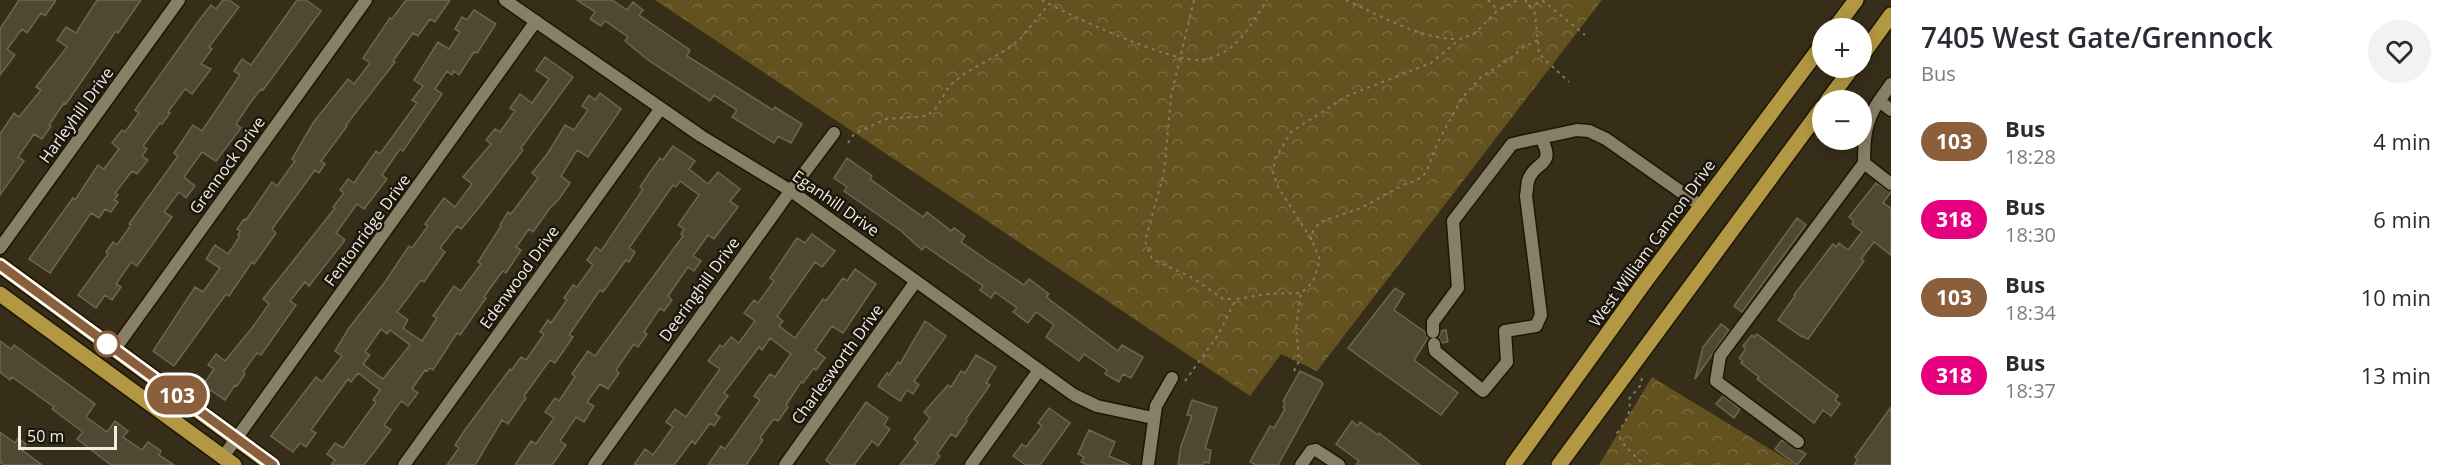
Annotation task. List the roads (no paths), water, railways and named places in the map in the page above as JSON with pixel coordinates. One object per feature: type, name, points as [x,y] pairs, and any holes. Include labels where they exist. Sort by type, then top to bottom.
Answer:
[{"type":"main road","points":[[1842,18],[1856,0]]},
{"type":"main road","points":[[1872,41],[1891,15]]},
{"type":"main road","name":"West William Cannon Drive","points":[[1513,465],[1701,206],[1812,58]]},
{"type":"main road","points":[[1559,465],[1812,122]]},
{"type":"main road","points":[[0,265],[273,465]]},
{"type":"main road","points":[[0,294],[229,461]]},
{"type":"street","name":"Harleyhill Drive","points":[[0,248],[179,0]]},
{"type":"street","name":"Grennock Drive","points":[[115,350],[366,0]]},
{"type":"street","name":"Eganhill Drive","points":[[505,0],[661,108],[790,191],[1086,402],[1110,410],[1153,418]]},
{"type":"street","name":"Fentonridge Drive","points":[[229,461],[237,439],[536,21]]},
{"type":"street","points":[[1798,442],[1716,381],[1720,356],[1864,164],[1864,135],[1872,110],[1891,84]]},
{"type":"street","points":[[1879,101],[1891,110]]},
{"type":"street","name":"Edenwood Drive","points":[[404,465],[661,108]]},
{"type":"street","points":[[1541,138],[1548,150],[1547,156],[1545,162],[1528,179],[1527,196],[1541,315],[1536,326],[1505,331],[1507,362],[1483,391],[1435,351],[1433,322],[1458,288],[1453,221],[1512,144],[1577,130],[1599,135],[1701,206]]},
{"type":"street","name":"Deeringhill Drive","points":[[594,465],[834,133]]},
{"type":"street","points":[[1864,164],[1891,184]]},
{"type":"street","name":"Charlesworth Drive","points":[[785,465],[916,281]]},
{"type":"street","points":[[971,465],[1039,370]]},
{"type":"street","points":[[1148,465],[1153,418],[1162,393],[1172,378]]},
{"type":"street","points":[[1301,465],[1311,451],[1316,450],[1339,465]]}]
